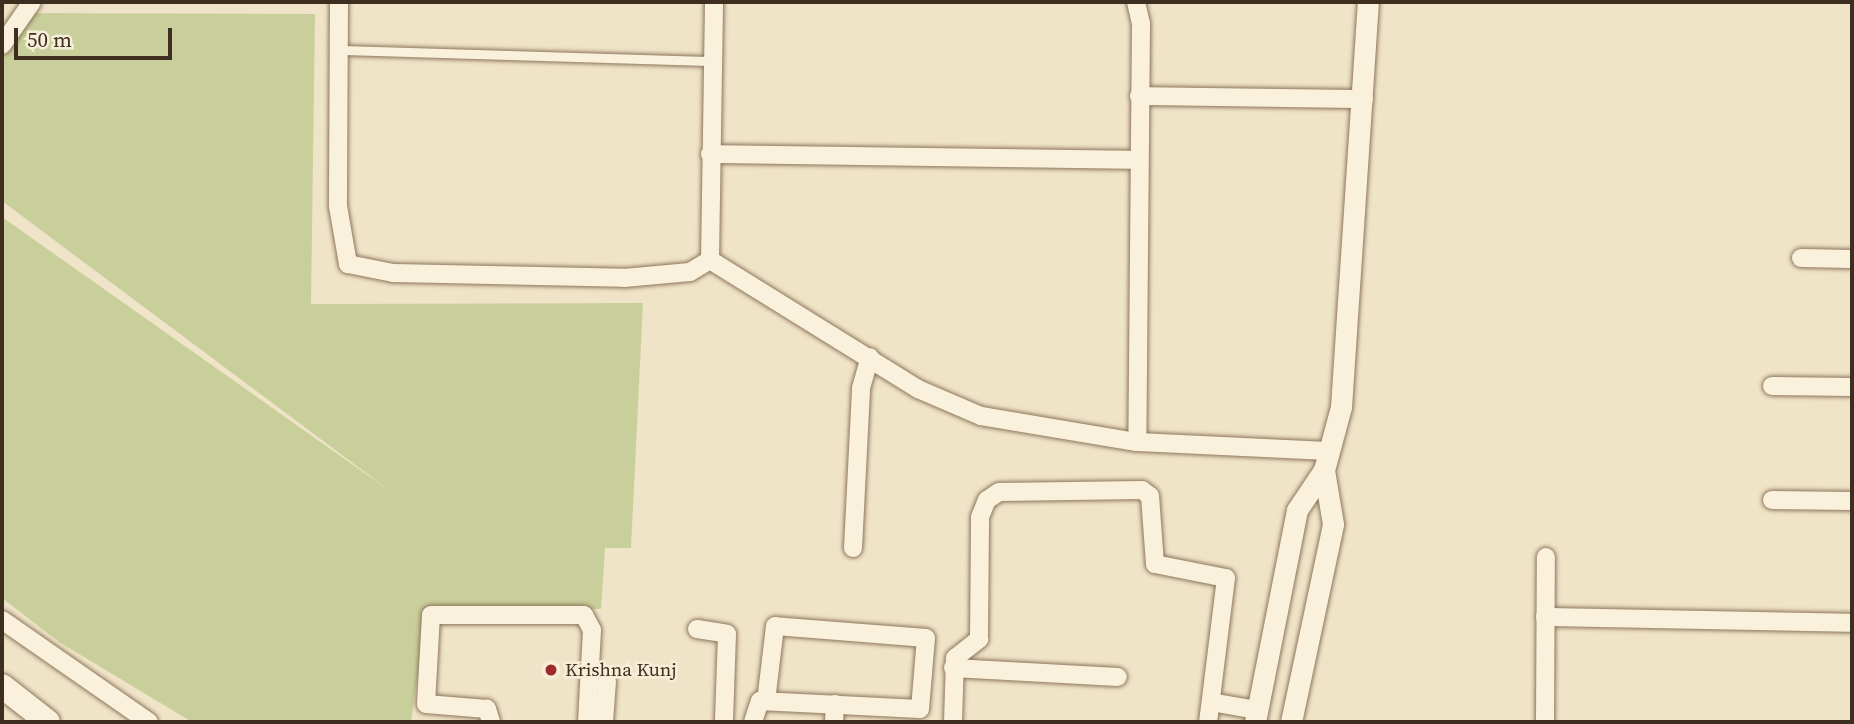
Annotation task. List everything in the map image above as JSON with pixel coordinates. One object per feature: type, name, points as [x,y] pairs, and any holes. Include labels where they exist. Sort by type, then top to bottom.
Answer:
[{"type":"main road","points":[[2,686],[48,722]]},
{"type":"street","points":[[2,45],[32,2]]},
{"type":"street","points":[[339,2],[339,225],[342,251],[359,271],[653,277],[690,272],[710,260]]},
{"type":"street","points":[[710,260],[714,2]]},
{"type":"street","points":[[1136,2],[1139,96],[1137,442]]},
{"type":"street","points":[[1292,722],[1333,524],[1327,461],[1345,375],[1368,2]]},
{"type":"street","points":[[1139,96],[1364,99]]},
{"type":"street","points":[[710,154],[1138,160]]},
{"type":"street","points":[[1801,258],[1852,259]]},
{"type":"street","points":[[710,260],[928,394],[981,416],[1137,442],[1327,461]]},
{"type":"street","points":[[853,548],[861,388],[870,357]]},
{"type":"street","points":[[1772,386],[1852,387]]},
{"type":"street","points":[[1210,702],[1256,716],[1297,510],[1327,461]]},
{"type":"street","points":[[953,722],[953,668],[959,652],[979,639],[980,517],[987,500],[999,492],[1142,489],[1150,496],[1155,564],[1226,578],[1208,722]]},
{"type":"street","points":[[1772,500],[1852,501]]},
{"type":"street","points":[[1545,722],[1546,557]]},
{"type":"street","points":[[491,722],[487,709],[426,705],[431,615],[584,615],[593,630],[587,722]]},
{"type":"street","points":[[1545,617],[1852,623]]},
{"type":"street","points":[[2,620],[149,722]]},
{"type":"street","points":[[753,722],[755,705],[766,701],[920,709],[926,638],[775,626],[766,701]]},
{"type":"street","points":[[697,629],[727,634],[724,722]]},
{"type":"street","points":[[953,668],[1118,677]]},
{"type":"street","points":[[604,722],[607,681]]},
{"type":"street","points":[[834,722],[835,704]]},
{"type":"lane","points":[[339,50],[712,61]]},
{"type":"green space","points":[[13,13],[315,14],[311,304],[643,303],[631,548],[605,548],[601,609],[427,607],[411,722],[192,722],[59,642],[2,598],[2,217],[390,491],[2,201],[2,28]]},
{"type":"place","name":"Krishna Kunj","points":[[551,670]]}]
